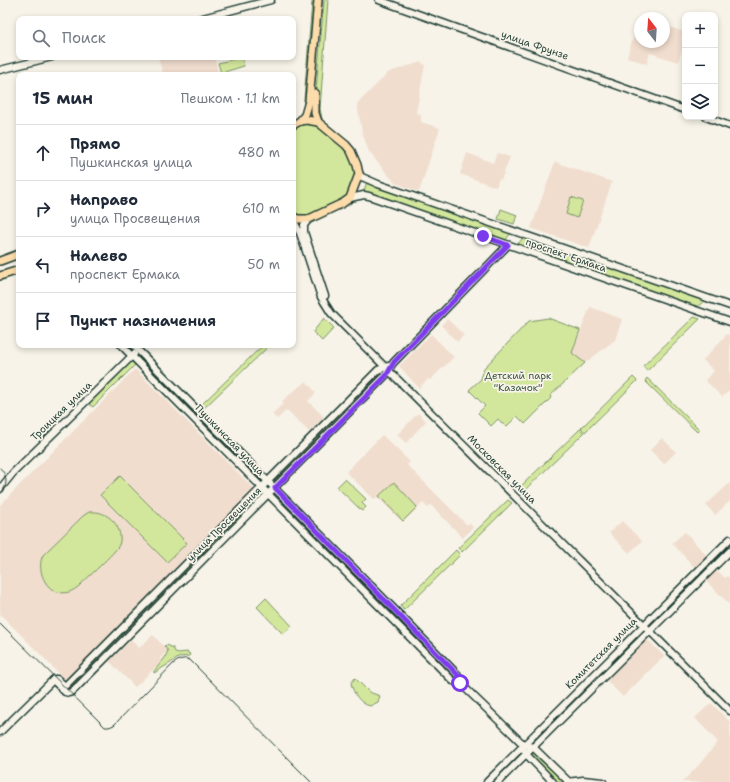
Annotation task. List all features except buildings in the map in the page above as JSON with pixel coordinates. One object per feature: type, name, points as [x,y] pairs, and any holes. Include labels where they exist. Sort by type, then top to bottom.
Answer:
[{"type":"main road","points":[[210,16],[271,0]]},
{"type":"main road","points":[[296,123],[305,115],[309,101],[318,0]]},
{"type":"main road","points":[[318,122],[315,113],[314,101],[322,0]]},
{"type":"main road","name":"улица Фрунзе","points":[[379,0],[682,109]]},
{"type":"main road","points":[[0,70],[40,60]]},
{"type":"main road","points":[[296,123],[310,120],[318,122],[346,145],[351,151],[359,174],[350,198],[339,206],[309,219],[296,218]]},
{"type":"main road","points":[[714,120],[730,126]]},
{"type":"main road","name":"проспект Ермака","points":[[359,174],[375,183],[730,306]]},
{"type":"main road","name":"проспект Ермака","points":[[350,198],[364,195],[370,196],[730,322]]},
{"type":"main road","name":"Московская улица","points":[[309,219],[304,225],[304,232],[326,300],[333,311],[644,624],[730,707]]},
{"type":"main road","name":"Московская улица","points":[[296,226],[300,233],[326,308],[389,367]]},
{"type":"main road","name":"улица Просвещения","points":[[389,367],[378,370],[262,487],[65,689],[69,693],[72,692],[386,376],[389,367],[508,245]]},
{"type":"main road","points":[[0,260],[16,255]]},
{"type":"main road","points":[[0,276],[16,271]]},
{"type":"main road","name":"Пушкинская улица","points":[[124,348],[452,681],[460,683],[524,745]]},
{"type":"main road","name":"Пушкинская улица","points":[[138,350],[458,675],[460,683]]},
{"type":"main road","name":"Троицкая улица","points":[[0,489],[18,468],[138,350]]},
{"type":"main road","name":"Комитетская улица","points":[[487,782],[730,539]]},
{"type":"main road","name":"Комитетская улица","points":[[498,782],[730,551]]},
{"type":"main road","name":"Московская улица","points":[[651,630],[730,711]]},
{"type":"main road","points":[[0,732],[56,680],[65,689]]},
{"type":"main road","points":[[553,782],[526,754],[524,745],[533,747],[567,782],[587,780],[602,782]]},
{"type":"shaded area","points":[[670,27],[682,31],[682,49],[678,62],[650,53],[647,64],[627,57],[633,38],[634,48],[670,48]]},
{"type":"shaded area","points":[[159,60],[215,60],[218,72],[162,72]]},
{"type":"shaded area","points":[[421,62],[425,65],[416,113],[421,114],[421,122],[440,128],[419,192],[395,183],[369,152],[362,132],[357,104],[389,72]]},
{"type":"shaded area","points":[[467,153],[493,163],[497,153],[510,157],[501,180],[499,179],[496,187],[460,174]]},
{"type":"shaded area","points":[[555,162],[612,182],[589,248],[531,228]]},
{"type":"shaded area","points":[[590,307],[622,319],[615,340],[585,363],[572,353]]},
{"type":"shaded area","points":[[447,319],[464,335],[457,342],[441,325]]},
{"type":"shaded area","points":[[431,334],[454,357],[430,380],[428,379],[419,388],[399,366]]},
{"type":"shaded area","points":[[727,334],[730,336],[730,390],[722,397],[705,380],[714,371],[703,360]]},
{"type":"shaded area","points":[[135,369],[255,490],[65,681],[0,614],[0,505]]},
{"type":"shaded area","points":[[306,381],[316,393],[308,401],[324,417],[309,432],[287,410],[277,419],[272,414],[284,403],[282,401]]},
{"type":"shaded area","points":[[418,413],[426,421],[406,443],[397,435]]},
{"type":"shaded area","points":[[382,435],[410,462],[407,465],[467,525],[469,523],[473,527],[463,538],[431,505],[428,508],[423,503],[403,522],[377,497],[374,499],[346,472]]},
{"type":"shaded area","points":[[662,438],[676,452],[664,464],[650,450]]},
{"type":"shaded area","points":[[730,483],[730,501],[715,515],[706,505]]},
{"type":"shaded area","points":[[622,521],[642,541],[629,553],[609,533]]},
{"type":"shaded area","points":[[685,532],[707,556],[695,568],[672,543]]},
{"type":"shaded area","points":[[716,569],[725,578],[727,576],[730,579],[730,605],[705,580]]},
{"type":"shaded area","points":[[153,635],[168,651],[160,658],[162,661],[135,687],[109,661],[131,640],[139,648]]},
{"type":"shaded area","points":[[647,639],[664,656],[623,697],[606,680]]},
{"type":"shaded area","points":[[711,703],[730,722],[730,782],[682,782],[718,742],[695,718]]},
{"type":"green space","points":[[324,0],[328,0],[320,109],[323,123],[319,119],[315,101]]},
{"type":"green space","points":[[312,2],[316,2],[308,101],[303,111]]},
{"type":"green space","points":[[230,60],[243,60],[244,66],[221,72],[218,63]]},
{"type":"green space","points":[[307,122],[316,124],[344,148],[352,159],[356,172],[346,197],[342,201],[310,216],[303,217],[296,216],[296,127]]},
{"type":"green space","points":[[367,182],[511,233],[504,242],[363,193]]},
{"type":"green space","points":[[571,197],[583,201],[577,218],[566,214]]},
{"type":"green space","points":[[501,209],[517,215],[514,224],[498,219]]},
{"type":"green space","points":[[523,238],[601,265],[598,275],[516,246]]},
{"type":"green space","points":[[606,266],[705,300],[695,309],[602,276]]},
{"type":"green space","points":[[694,317],[700,319],[647,371],[643,366]]},
{"type":"green space","points":[[324,318],[334,328],[322,341],[313,332]]},
{"type":"green space","name":"Детский парк \"Казачок\"","points":[[548,318],[580,330],[572,353],[585,363],[550,396],[551,398],[525,424],[517,416],[506,427],[498,419],[491,426],[478,413],[485,406],[469,390],[481,379],[484,368],[529,321]]},
{"type":"green space","points":[[260,348],[267,348],[202,410],[199,407]]},
{"type":"green space","points":[[143,357],[193,408],[190,411],[139,361]]},
{"type":"green space","points":[[130,360],[135,365],[93,407],[88,403]]},
{"type":"green space","points":[[377,373],[381,377],[276,486],[270,480]]},
{"type":"green space","points":[[633,377],[637,381],[585,432],[581,428]]},
{"type":"green space","points":[[647,378],[700,430],[697,432],[645,381]]},
{"type":"green space","points":[[201,414],[265,480],[261,485],[197,419]]},
{"type":"green space","points":[[580,429],[584,433],[524,491],[520,487]]},
{"type":"green space","points":[[120,476],[187,543],[167,562],[100,495]]},
{"type":"green space","points":[[345,479],[366,499],[362,503],[366,507],[362,511],[337,487]]},
{"type":"green space","points":[[394,482],[417,507],[403,521],[379,496]]},
{"type":"green space","points":[[261,490],[266,495],[148,613],[143,608]]},
{"type":"green space","points":[[508,500],[512,503],[462,552],[458,548]]},
{"type":"green space","points":[[89,512],[103,514],[114,522],[120,533],[119,545],[107,560],[78,587],[69,592],[62,593],[55,591],[49,587],[42,575],[41,561],[43,555]]},
{"type":"green space","points":[[312,529],[390,609],[387,612],[309,532]]},
{"type":"green space","points":[[456,550],[460,555],[404,610],[400,606]]},
{"type":"green space","points":[[266,598],[292,626],[283,634],[257,607]]},
{"type":"green space","points":[[395,617],[399,618],[453,674],[451,677],[394,619]]},
{"type":"green space","points":[[133,618],[138,622],[72,690],[67,685]]},
{"type":"green space","points":[[167,645],[173,648],[175,652],[187,652],[190,654],[189,656],[180,657],[154,673],[168,651],[164,646]]},
{"type":"green space","points":[[355,678],[369,692],[380,696],[378,702],[370,706],[366,705],[360,700],[353,691],[351,683]]},
{"type":"green space","points":[[534,751],[564,781],[563,782],[556,782],[530,756]]},
{"type":"tram line","points":[[0,468],[6,478],[6,484],[0,494]]},
{"type":"tram line","points":[[0,623],[105,727],[114,725],[173,664],[181,659],[190,660],[311,782]]},
{"type":"route","points":[[460,683],[458,675],[404,618],[275,488],[386,376],[394,362],[503,252],[508,245],[483,236]]}]
